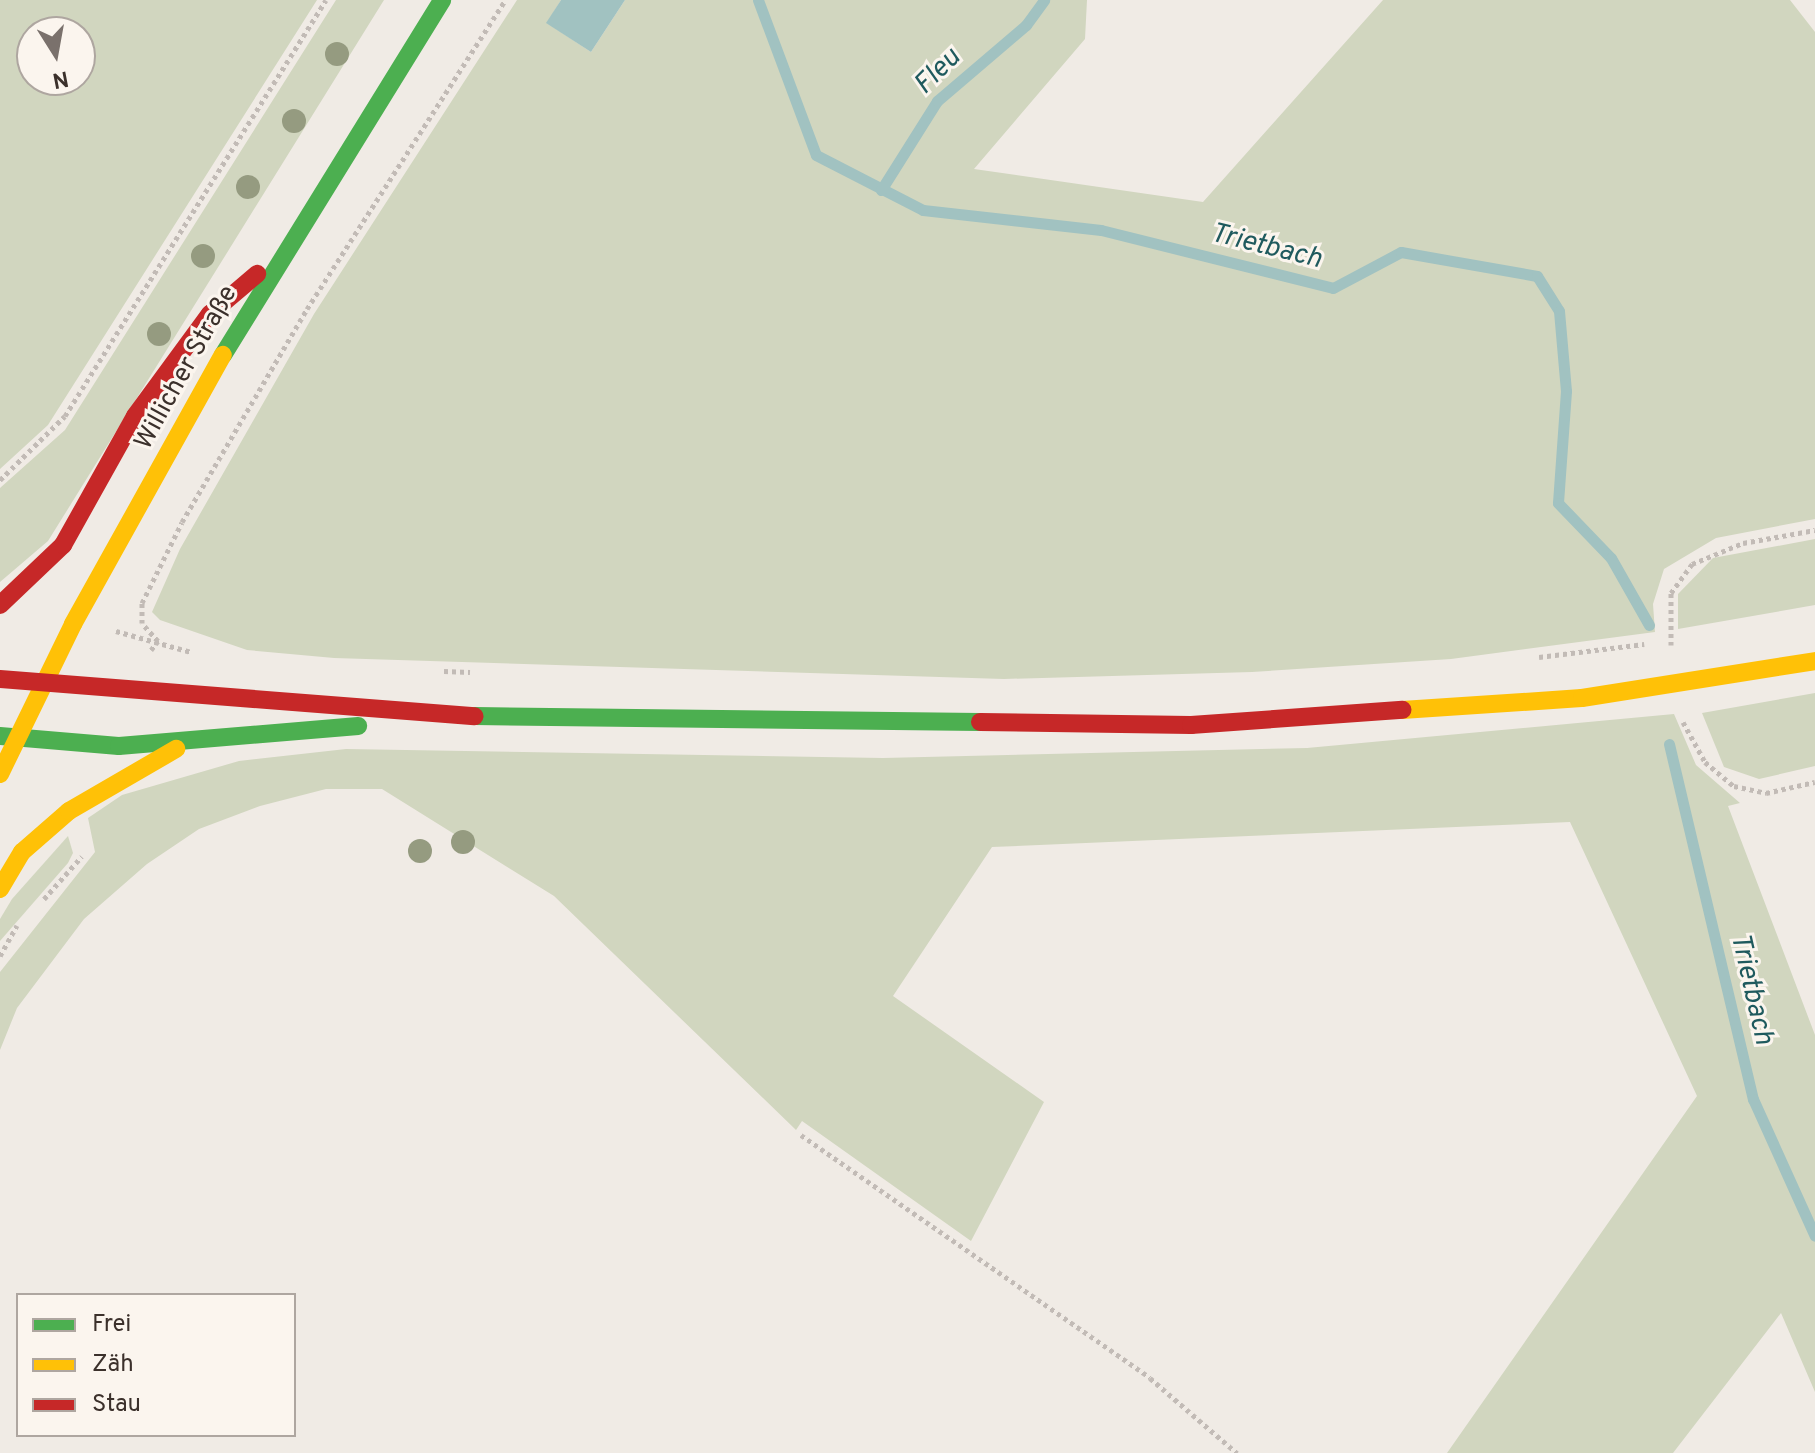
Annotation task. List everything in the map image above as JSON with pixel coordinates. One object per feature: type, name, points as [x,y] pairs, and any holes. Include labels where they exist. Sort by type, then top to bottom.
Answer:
[{"type":"main road","name":"Willicher Straße","points":[[0,774],[8,738],[44,682],[280,254],[442,0]]},
{"type":"main road","points":[[0,605],[63,545],[135,416],[210,314],[280,254]]},
{"type":"main road","points":[[0,679],[452,716],[1191,725],[1582,698],[1815,661]]},
{"type":"main road","points":[[8,738],[85,746],[189,742],[452,716]]},
{"type":"main road","points":[[0,889],[22,852],[69,811],[189,742]]},
{"type":"path","points":[[0,480],[65,416],[326,0]]},
{"type":"path","points":[[203,655],[158,641],[141,610],[182,522],[307,309],[505,0]]},
{"type":"path","points":[[122,690],[158,641]]},
{"type":"path","points":[[1525,659],[1577,652]]},
{"type":"path","points":[[439,671],[483,673]]},
{"type":"path","points":[[801,1135],[1161,1386],[1237,1453]]},
{"type":"green space","points":[[0,0],[317,0],[48,425],[0,469]]},
{"type":"green space","points":[[336,0],[384,0],[48,541],[0,582],[0,488],[65,430]]},
{"type":"green space","points":[[517,0],[561,0],[547,23],[591,52],[625,0],[1087,0],[1085,39],[974,169],[1203,202],[1383,0],[1790,0],[1815,32],[1815,519],[1716,538],[1664,569],[1653,604],[1655,632],[1451,659],[1252,672],[1004,679],[334,658],[247,650],[160,620],[152,612],[180,549],[314,314]]},
{"type":"green space","points":[[1815,539],[1815,605],[1678,629],[1678,594],[1713,558]]},
{"type":"green space","points":[[1815,693],[1815,766],[1759,779],[1724,767],[1702,713]]},
{"type":"green space","points":[[1674,714],[1696,765],[1740,803],[1728,806],[1815,1035],[1815,1392],[1781,1313],[1673,1453],[1447,1453],[1697,1096],[1570,822],[992,847],[893,996],[1044,1102],[971,1241],[802,1121],[796,1130],[554,896],[382,789],[326,789],[260,806],[199,829],[147,864],[84,919],[17,1008],[0,1050],[0,972],[95,852],[88,818],[122,795],[239,761],[346,749],[883,758],[1307,748]]},
{"type":"green space","points":[[68,836],[73,853],[68,863],[0,941],[0,919],[12,899]]},
{"type":"water","points":[[561,0],[625,0],[591,52],[546,23]]},
{"type":"waterway","name":"Trietbach","points":[[758,0],[816,155],[923,210],[1101,230],[1333,288],[1401,252],[1537,276],[1559,311],[1566,391],[1558,503],[1611,558],[1649,625]]},
{"type":"waterway","name":"Fleu","points":[[881,190],[937,101],[1026,25],[1044,0]]},
{"type":"waterway","name":"Trietbach","points":[[1669,744],[1753,1099],[1815,1236]]},
{"type":"traffic: fast","points":[[223,355],[442,0]]},
{"type":"traffic: fast","points":[[475,716],[980,722]]},
{"type":"traffic: fast","points":[[0,736],[119,746],[358,726]]},
{"type":"traffic: slow","points":[[0,774],[73,624],[223,355]]},
{"type":"traffic: slow","points":[[1402,710],[1582,698],[1815,661]]},
{"type":"traffic: slow","points":[[0,889],[22,852],[69,811],[176,749]]},
{"type":"traffic: jam","points":[[0,605],[63,545],[135,416],[210,314],[257,274]]},
{"type":"traffic: jam","points":[[0,679],[475,716]]},
{"type":"traffic: jam","points":[[980,722],[1191,725],[1402,710]]}]
